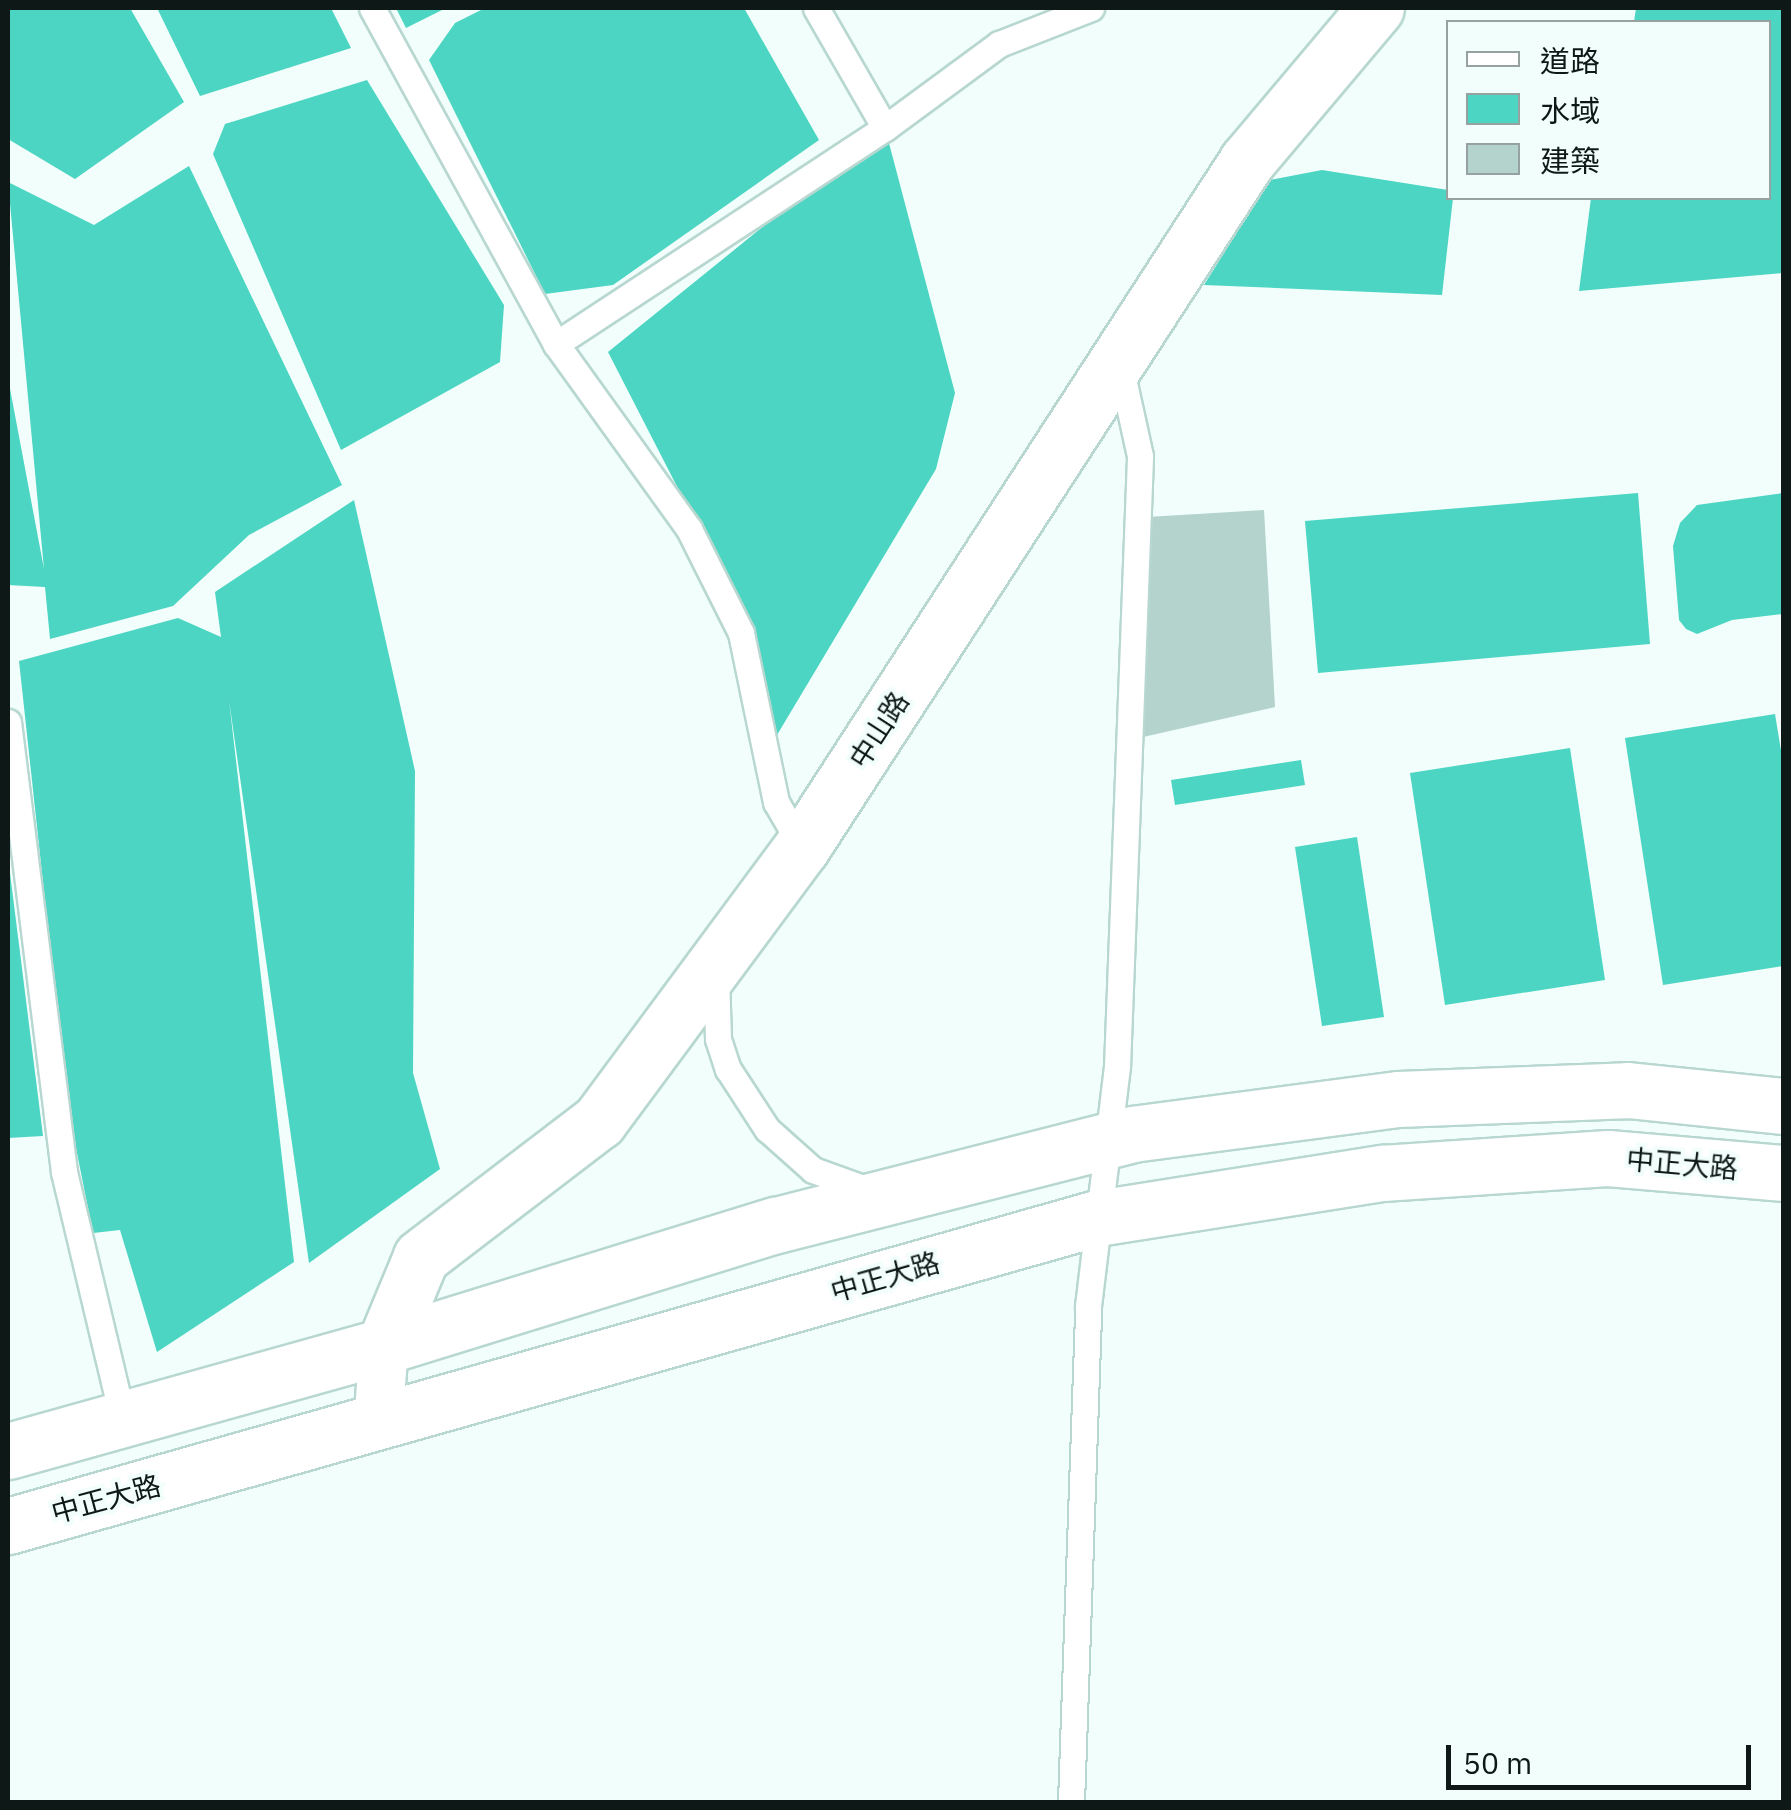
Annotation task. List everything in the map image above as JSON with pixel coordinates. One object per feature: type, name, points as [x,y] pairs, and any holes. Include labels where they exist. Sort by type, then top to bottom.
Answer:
[{"type":"main road","name":"中山路","points":[[384,1346],[422,1258],[599,1121],[802,848],[1120,365],[1247,161],[1376,8]]},
{"type":"main road","points":[[8,1451],[384,1346],[776,1226],[1108,1142],[1398,1099],[1628,1090],[1784,1106]]},
{"type":"main road","name":"中正大路","points":[[8,1526],[1097,1218],[1382,1173],[1608,1158],[1784,1173]]},
{"type":"street","name":"中山路","points":[[378,1423],[384,1346]]},
{"type":"lane","points":[[372,8],[556,344],[688,529],[741,632],[776,802],[802,848]]},
{"type":"lane","points":[[816,8],[885,128]]},
{"type":"lane","points":[[556,344],[885,128],[999,44],[1091,8]]},
{"type":"lane","points":[[1071,1802],[1088,1306],[1117,1067],[1140,456],[1120,365]]},
{"type":"lane","points":[[8,722],[64,1172],[123,1419]]},
{"type":"lane","points":[[716,962],[718,1039],[728,1069],[766,1129],[813,1170],[895,1196]]},
{"type":"water","points":[[8,8],[130,8],[184,102],[75,179],[8,139]]},
{"type":"water","points":[[157,8],[331,8],[351,48],[200,96]]},
{"type":"water","points":[[396,8],[446,8],[406,28]]},
{"type":"water","points":[[485,8],[744,8],[819,140],[613,285],[545,294],[429,60],[455,23]]},
{"type":"water","points":[[1636,8],[1783,8],[1783,273],[1579,291],[1591,200],[1771,200],[1771,20],[1634,20]]},
{"type":"water","points":[[367,80],[504,305],[500,362],[341,450],[213,154],[225,124]]},
{"type":"water","points":[[885,128],[955,393],[936,469],[774,740],[686,504],[608,352]]},
{"type":"water","points":[[189,166],[342,485],[249,535],[173,606],[50,639],[45,587],[8,585],[8,378],[44,569],[8,182],[94,225]]},
{"type":"water","points":[[1322,170],[1446,190],[1446,200],[1453,200],[1442,295],[1204,285],[1270,180]]},
{"type":"water","points":[[1638,493],[1650,644],[1318,673],[1305,521]]},
{"type":"water","points":[[1783,493],[1783,614],[1732,620],[1697,634],[1686,629],[1679,620],[1673,546],[1680,523],[1697,505]]},
{"type":"water","points":[[354,500],[415,771],[413,1073],[440,1169],[309,1263],[229,700],[294,1262],[157,1352],[120,1230],[93,1233],[67,1103],[19,661],[178,618],[221,637],[215,592]]},
{"type":"water","points":[[1775,714],[1784,769],[1783,966],[1663,985],[1625,738]]},
{"type":"water","points":[[1570,748],[1605,980],[1445,1005],[1410,773]]},
{"type":"water","points":[[1301,760],[1305,785],[1175,805],[1171,780]]},
{"type":"water","points":[[1357,837],[1384,1017],[1322,1026],[1295,847]]},
{"type":"water","points":[[8,857],[43,1136],[8,1138]]},
{"type":"building","points":[[1264,510],[1275,707],[1130,740],[1131,518]]}]
